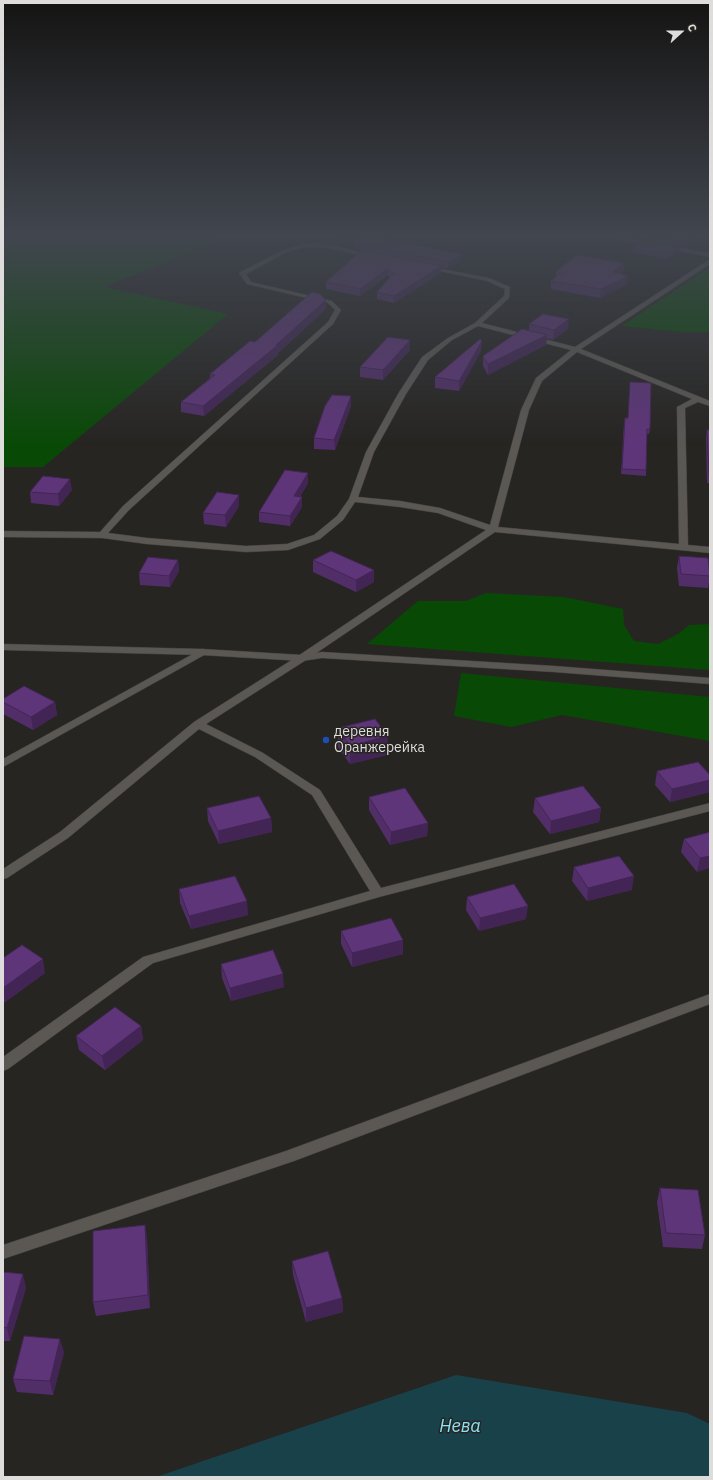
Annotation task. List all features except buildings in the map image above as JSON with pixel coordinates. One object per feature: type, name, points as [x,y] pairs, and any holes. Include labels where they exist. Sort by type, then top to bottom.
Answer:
[{"type":"street","points":[[102,535],[126,508],[330,323],[338,310],[335,307]]},
{"type":"street","points":[[3,534],[102,535],[147,541],[246,549],[288,546],[317,537],[340,518],[354,498],[370,452],[402,394],[425,360],[450,339],[477,324],[496,307]]},
{"type":"street","points":[[3,875],[64,835],[198,724],[302,658],[493,529],[525,410],[539,380],[576,349],[640,307]]},
{"type":"street","points":[[477,324],[576,349],[710,404]]},
{"type":"street","points":[[684,548],[682,407],[698,399]]},
{"type":"street","points":[[354,498],[440,511],[493,529],[710,550]]},
{"type":"street","points":[[3,647],[202,652],[302,658],[322,655],[554,669],[710,681]]},
{"type":"street","points":[[3,764],[202,652]]},
{"type":"street","points":[[198,724],[259,754],[316,793],[378,893]]},
{"type":"street","points":[[3,1065],[148,960],[378,893],[710,807]]},
{"type":"street","points":[[3,1252],[289,1156],[710,999]]},
{"type":"green space","points":[[3,307],[196,307],[228,314],[43,467],[3,467]]},
{"type":"green space","points":[[650,307],[710,307],[710,332],[683,332],[622,326]]},
{"type":"green space","points":[[486,593],[564,597],[623,609],[624,625],[634,641],[658,644],[678,634],[689,625],[710,624],[710,670],[367,644],[418,601],[466,601]]},
{"type":"green space","points":[[461,673],[710,697],[710,741],[562,715],[511,727],[454,716]]},
{"type":"water","name":"Нева","points":[[456,1375],[687,1413],[710,1424],[710,1477],[156,1477]]},
{"type":"place","name":"деревня Оранжерейка","points":[[326,740]]}]
